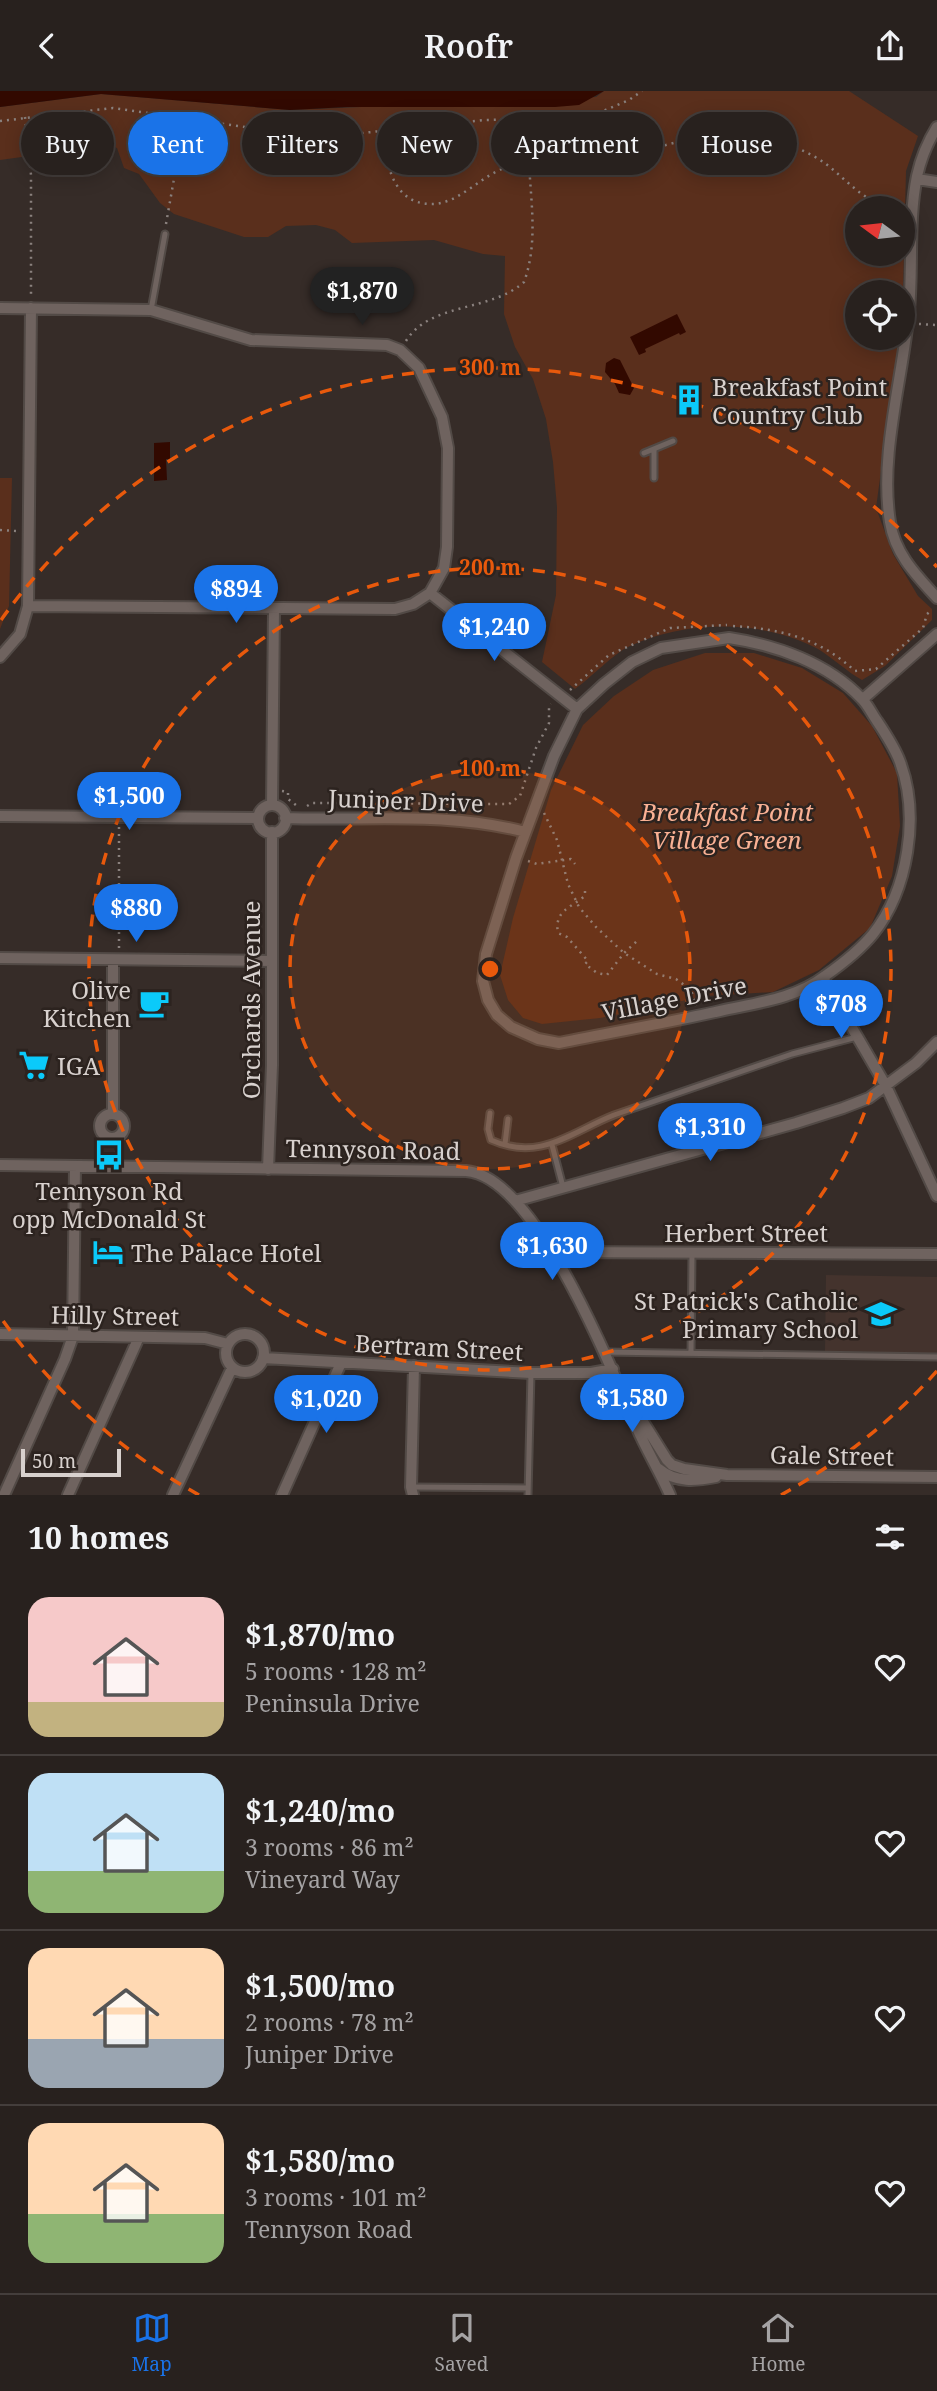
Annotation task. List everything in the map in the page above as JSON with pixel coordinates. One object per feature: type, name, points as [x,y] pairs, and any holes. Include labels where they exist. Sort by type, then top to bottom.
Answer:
[{"type":"street","points":[[910,280],[916,179],[927,143],[937,127]]},
{"type":"street","points":[[916,179],[937,182]]},
{"type":"street","points":[[0,308],[151,310],[251,340],[387,345],[400,350],[419,368],[447,432],[446,561],[442,575],[430,593],[413,604],[394,610],[28,606]]},
{"type":"street","points":[[0,657],[20,633],[28,606],[31,308]]},
{"type":"street","points":[[904,350],[889,459],[890,526],[900,554],[937,598]]},
{"type":"street","points":[[430,593],[577,709]]},
{"type":"street","points":[[272,805],[274,609]]},
{"type":"street","points":[[863,699],[937,634]]},
{"type":"street","name":"Village Drive","points":[[729,638],[758,642],[833,674],[863,699],[900,762],[909,815],[905,868],[897,893],[873,934],[857,951],[823,978],[788,997],[559,1043],[525,1035],[497,1015],[488,1000],[484,981],[486,954],[525,832],[554,757],[577,709],[632,663],[662,648],[729,638]]},
{"type":"street","points":[[272,805],[283,811],[285,818],[283,827],[272,832],[263,830],[258,818],[261,810],[272,805]]},
{"type":"street","points":[[0,816],[258,818]]},
{"type":"street","name":"Juniper Drive","points":[[285,818],[467,820],[499,824],[525,832]]},
{"type":"street","name":"Orchards Avenue","points":[[268,1169],[272,1065],[272,832]]},
{"type":"street","points":[[0,958],[272,961]]},
{"type":"street","points":[[112,1138],[103,1133],[101,1126],[106,1116],[113,1114],[116,960]]},
{"type":"street","points":[[823,978],[886,1086],[937,1196]]},
{"type":"street","points":[[515,1201],[796,1123],[869,1098],[916,1063],[937,1042]]},
{"type":"street","name":"Tennyson Road","points":[[0,1165],[473,1171],[490,1177],[515,1201],[554,1252],[605,1352],[638,1429],[663,1464],[670,1495]]},
{"type":"street","points":[[4,1495],[73,1336],[75,1166]]},
{"type":"street","name":"Herbert Street","points":[[554,1252],[937,1254]]},
{"type":"street","name":"Hilly Street","points":[[0,1334],[205,1338],[228,1344]]},
{"type":"street","points":[[248,1335],[259,1341],[264,1352],[261,1364],[251,1372],[232,1368],[226,1359],[228,1344],[237,1336],[248,1335]]},
{"type":"street","points":[[68,1495],[139,1337]]},
{"type":"street","name":"Bertram Street","points":[[263,1358],[531,1373],[591,1373],[613,1369]]},
{"type":"street","points":[[282,1495],[341,1363]]},
{"type":"street","points":[[412,1491],[414,1366]]},
{"type":"street","points":[[173,1495],[232,1368]]},
{"type":"street","name":"Gale Street","points":[[663,1464],[673,1477],[699,1481],[727,1475],[937,1477]]},
{"type":"lane","points":[[151,310],[164,234]]},
{"type":"lane","points":[[644,453],[673,441]]},
{"type":"lane","points":[[654,449],[654,478]]},
{"type":"lane","points":[[490,1114],[491,1140],[528,1148],[552,1145],[614,1115],[792,1054],[858,1037]]},
{"type":"lane","points":[[505,1144],[508,1119]]},
{"type":"lane","points":[[552,1145],[563,1187]]},
{"type":"lane","points":[[691,1353],[692,1253]]},
{"type":"lane","points":[[605,1352],[937,1357]]},
{"type":"lane","points":[[412,1491],[528,1492],[531,1373]]},
{"type":"path","points":[[477,121],[578,118],[603,111],[642,91]]},
{"type":"path","points":[[74,112],[113,108],[145,112]]},
{"type":"path","points":[[0,121],[21,118]]},
{"type":"path","points":[[228,124],[273,131],[325,134],[377,130]]},
{"type":"path","points":[[663,146],[705,137],[737,136],[788,145],[812,155],[862,196]]},
{"type":"path","points":[[391,175],[403,193],[415,201],[430,205],[448,201],[491,173]]},
{"type":"path","points":[[31,175],[31,308]]},
{"type":"path","points":[[164,234],[175,175]]},
{"type":"path","points":[[400,350],[422,323],[500,295],[524,282],[531,258],[533,233],[530,175]]},
{"type":"path","points":[[915,323],[937,325]]},
{"type":"path","points":[[0,530],[30,531]]},
{"type":"path","points":[[272,791],[288,792],[288,799],[296,806],[312,803],[509,804],[520,796],[536,748],[549,723],[549,706],[609,655],[670,628],[717,625],[762,627],[817,643],[836,654],[855,671],[877,669],[923,628],[927,614],[937,605]]},
{"type":"path","points":[[536,803],[551,823],[568,884],[577,902],[596,927],[624,953],[657,974],[676,979],[691,990],[698,1016]]},
{"type":"path","points":[[116,960],[118,816]]},
{"type":"path","points":[[516,858],[537,864],[571,859],[575,864]]},
{"type":"path","points":[[584,891],[585,896],[564,909],[557,918],[557,925],[558,933],[567,937],[588,961],[585,964],[597,973],[607,975],[637,941]]},
{"type":"path","points":[[112,1138],[116,1143],[116,1153]]},
{"type":"shaded area","points":[[0,91],[604,91],[579,105],[555,107],[347,107],[290,110],[101,94],[0,107]]},
{"type":"shaded area","points":[[677,314],[686,332],[645,349],[646,352],[639,355],[630,337]]},
{"type":"shaded area","points":[[614,358],[620,360],[634,388],[630,395],[619,393],[605,372],[606,363]]},
{"type":"shaded area","points":[[170,442],[170,459],[166,459],[167,480],[154,481],[154,443]]},
{"type":"shaded area","name":"St Patrick's Catholic Primary School","points":[[826,1275],[937,1277],[937,1353],[825,1351]]},
{"type":"green space","points":[[604,91],[849,91],[918,136],[906,171],[905,196],[845,196],[845,266],[904,266],[903,280],[845,280],[845,350],[897,350],[876,508],[893,554],[918,596],[932,609],[932,620],[885,666],[862,680],[818,649],[796,639],[749,628],[724,627],[675,631],[630,646],[575,689],[542,662],[556,595],[557,507],[553,462],[546,419],[533,379],[515,347],[504,314],[505,256],[483,254],[434,240],[352,243],[335,230],[316,225],[286,226],[268,237],[244,237],[174,214],[160,203],[140,175],[228,175],[228,112],[128,112],[128,170],[124,168],[117,148],[114,147],[114,112],[21,112],[21,157],[0,160],[0,107],[101,94],[290,110],[596,97]]},
{"type":"green space","points":[[0,478],[12,478],[9,606],[0,629]]},
{"type":"green space","name":"Breakfast Point Village Green","points":[[705,653],[754,653],[802,668],[843,693],[872,726],[897,773],[900,826],[892,876],[870,928],[819,970],[773,992],[706,996],[600,1018],[542,1024],[523,1018],[508,1000],[500,975],[513,918],[551,790],[583,725],[614,696],[653,670]]},
{"type":"place","name":"Breakfast Point Country Club","points":[[689,400]]},
{"type":"place","name":"Olive Kitchen","points":[[154,1003]]},
{"type":"place","name":"IGA","points":[[34,1065]]},
{"type":"place","name":"Tennyson Rd opp McDonald St","points":[[109,1155]]},
{"type":"place","name":"The Palace Hotel","points":[[108,1252]]},
{"type":"place","name":"St Patrick's Catholic Primary School","points":[[881,1314]]}]
